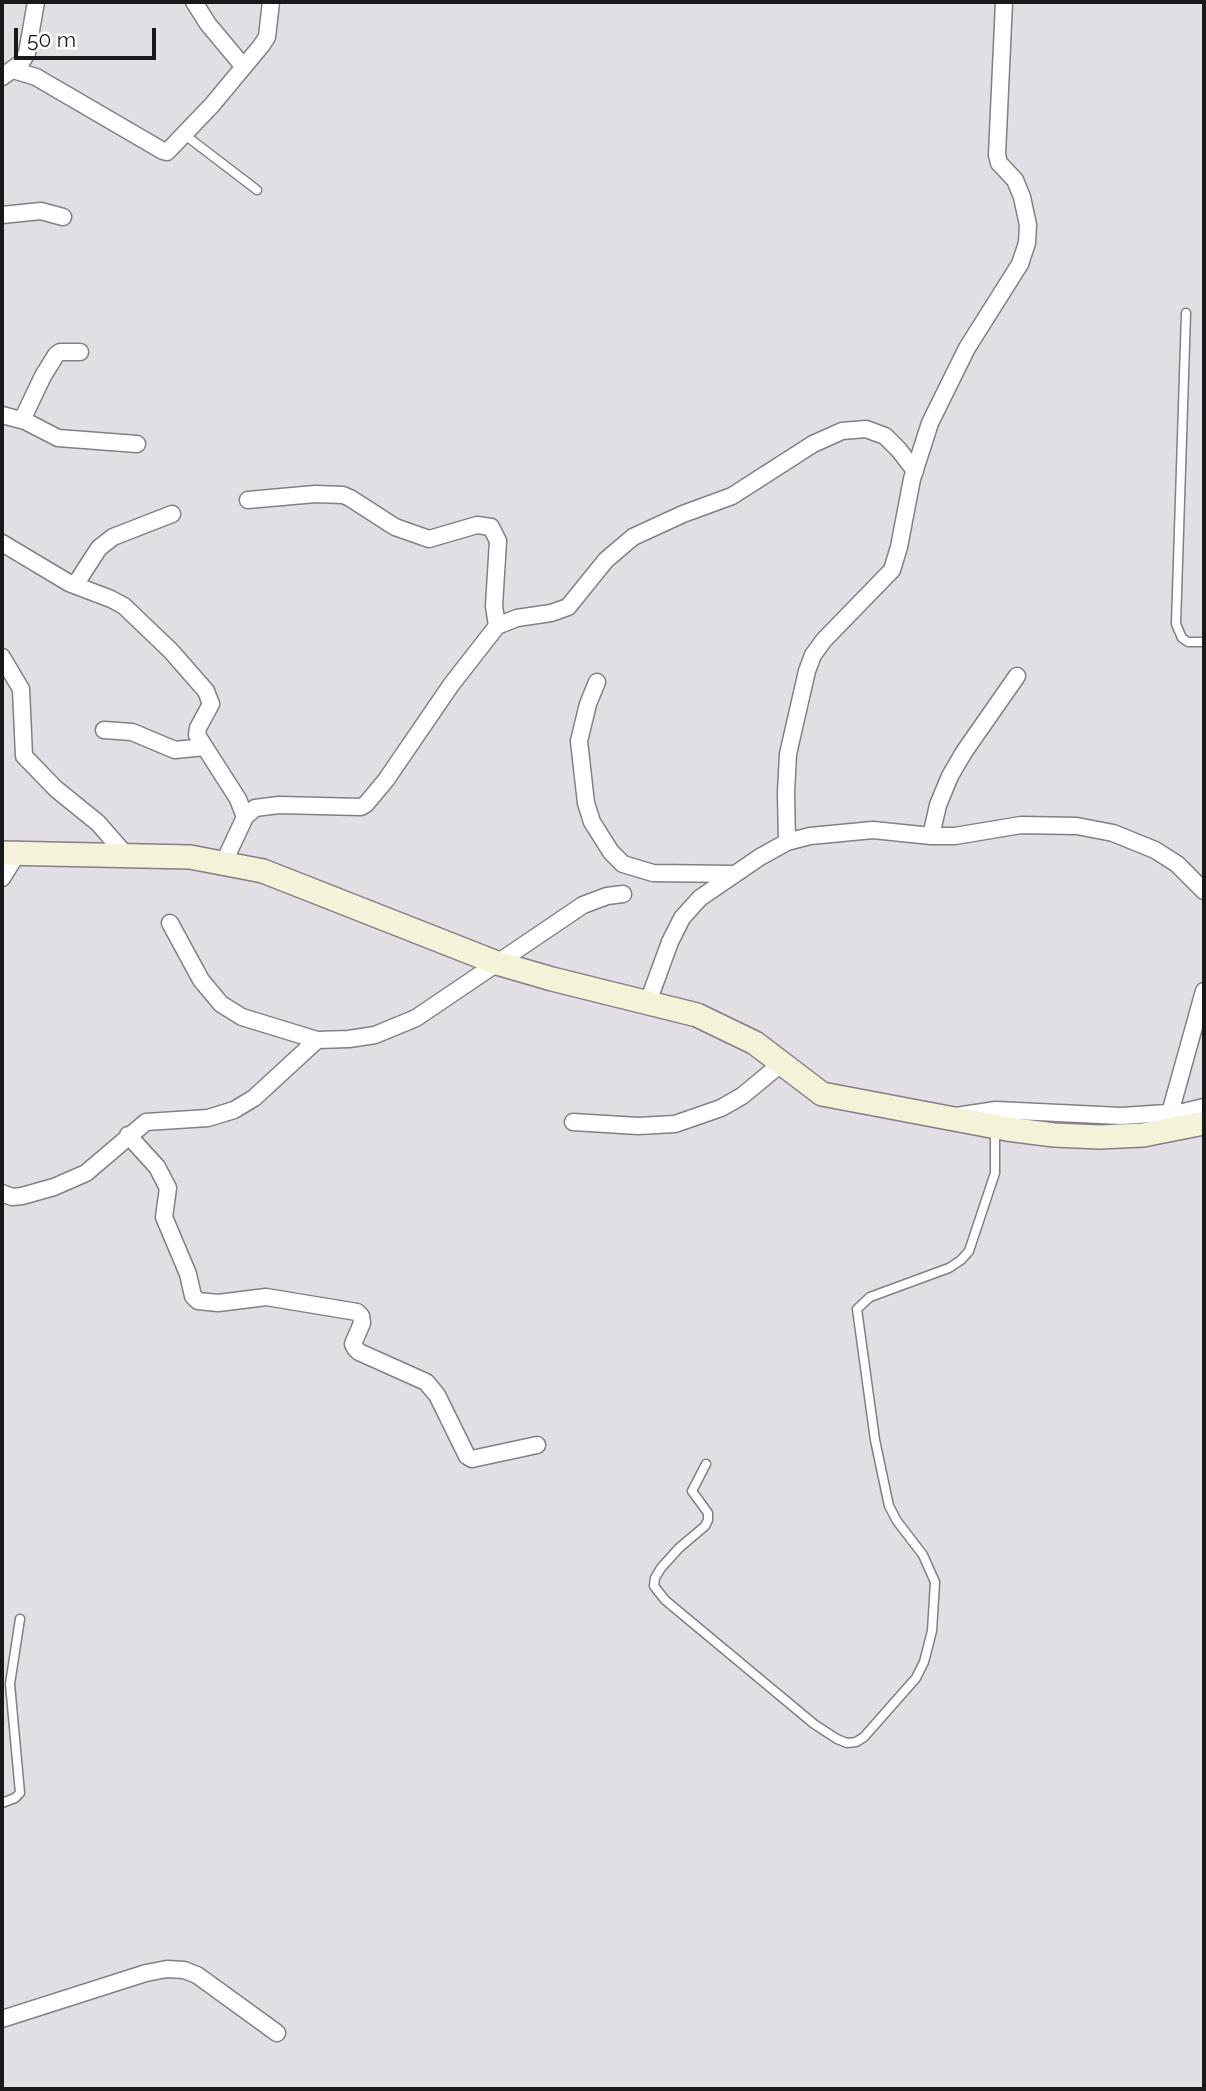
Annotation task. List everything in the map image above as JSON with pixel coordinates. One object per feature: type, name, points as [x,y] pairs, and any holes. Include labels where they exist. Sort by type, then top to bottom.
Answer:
[{"type":"street","points":[[7,73],[27,53],[36,2]]},
{"type":"street","points":[[194,2],[208,24],[243,66]]},
{"type":"street","points":[[7,73],[36,77],[163,152],[172,149],[185,135],[267,37],[271,2]]},
{"type":"street","points":[[787,842],[788,754],[807,670],[813,655],[824,640],[892,570],[898,554],[915,471],[937,408],[967,348],[1020,264],[1028,235],[1022,197],[1014,180],[999,163],[997,155],[1004,2]]},
{"type":"street","points":[[2,215],[41,211],[63,217]]},
{"type":"street","points":[[22,420],[55,355],[60,352],[80,352]]},
{"type":"street","points":[[2,415],[22,420],[58,438],[137,444]]},
{"type":"street","points":[[224,862],[245,817],[263,805],[361,807],[366,804],[496,626],[517,618],[562,610],[574,601],[614,552],[633,537],[683,514],[732,496],[813,444],[854,428],[876,431],[885,436],[915,471]]},
{"type":"street","points":[[248,500],[315,494],[343,495],[395,527],[429,539],[477,525],[491,527],[498,541],[494,606],[496,626]]},
{"type":"street","points":[[75,585],[99,548],[113,537],[172,514]]},
{"type":"street","points":[[2,543],[75,585],[124,606],[171,651],[211,698],[211,704],[197,735],[238,799],[245,817]]},
{"type":"street","points":[[2,657],[21,689],[24,756],[56,789],[98,822],[126,855]]},
{"type":"street","points":[[931,836],[938,804],[950,776],[964,751],[1017,676]]},
{"type":"street","points":[[597,682],[588,704],[579,741],[586,803],[592,822],[611,852],[623,864],[653,873],[733,874]]},
{"type":"street","points":[[104,730],[132,732],[175,750],[205,747]]},
{"type":"street","points":[[648,1002],[670,942],[682,918],[700,898],[733,874],[787,842],[845,831],[873,830],[955,836],[1021,825],[1077,826],[1113,833],[1155,850],[1177,864],[1204,891]]},
{"type":"street","points":[[2,878],[9,853],[190,857],[224,862],[263,871],[496,963],[697,1015],[755,1043],[822,1094],[1054,1135],[1143,1135],[1204,1123]]},
{"type":"street","points":[[170,923],[201,980],[221,1004],[242,1017],[317,1040],[348,1040],[375,1035],[416,1018],[583,905],[607,895],[623,894]]},
{"type":"street","points":[[1170,1113],[1204,991]]},
{"type":"street","points":[[2,1194],[22,1196],[54,1187],[86,1173],[146,1122],[208,1118],[234,1110],[254,1098],[317,1040]]},
{"type":"street","points":[[573,1122],[638,1126],[675,1124],[721,1108],[743,1096],[782,1063]]},
{"type":"street","points":[[949,1118],[996,1110],[1092,1116],[1170,1113],[1204,1107]]},
{"type":"street","points":[[128,1135],[168,1188],[164,1217],[188,1274],[193,1296],[198,1301],[218,1303],[266,1297],[357,1312],[362,1323],[354,1339],[355,1348],[420,1378],[433,1389],[467,1456],[472,1459],[537,1445]]},
{"type":"street","points":[[2,2020],[146,1973],[167,1969],[184,1970],[197,1975],[277,2033]]},
{"type":"lane","points":[[185,135],[257,190]]},
{"type":"lane","points":[[1186,313],[1176,624],[1182,638],[1188,642],[1204,642]]},
{"type":"lane","points":[[706,1464],[692,1491],[708,1513],[708,1520],[661,1568],[654,1586],[665,1600],[814,1724],[847,1743],[856,1742],[864,1737],[916,1678],[924,1662],[930,1639],[935,1582],[923,1555],[889,1506],[875,1440],[857,1309],[870,1297],[948,1268],[969,1251],[995,1172],[1001,1127]]},
{"type":"lane","points":[[2,1803],[20,1793],[10,1684],[20,1619]]}]
